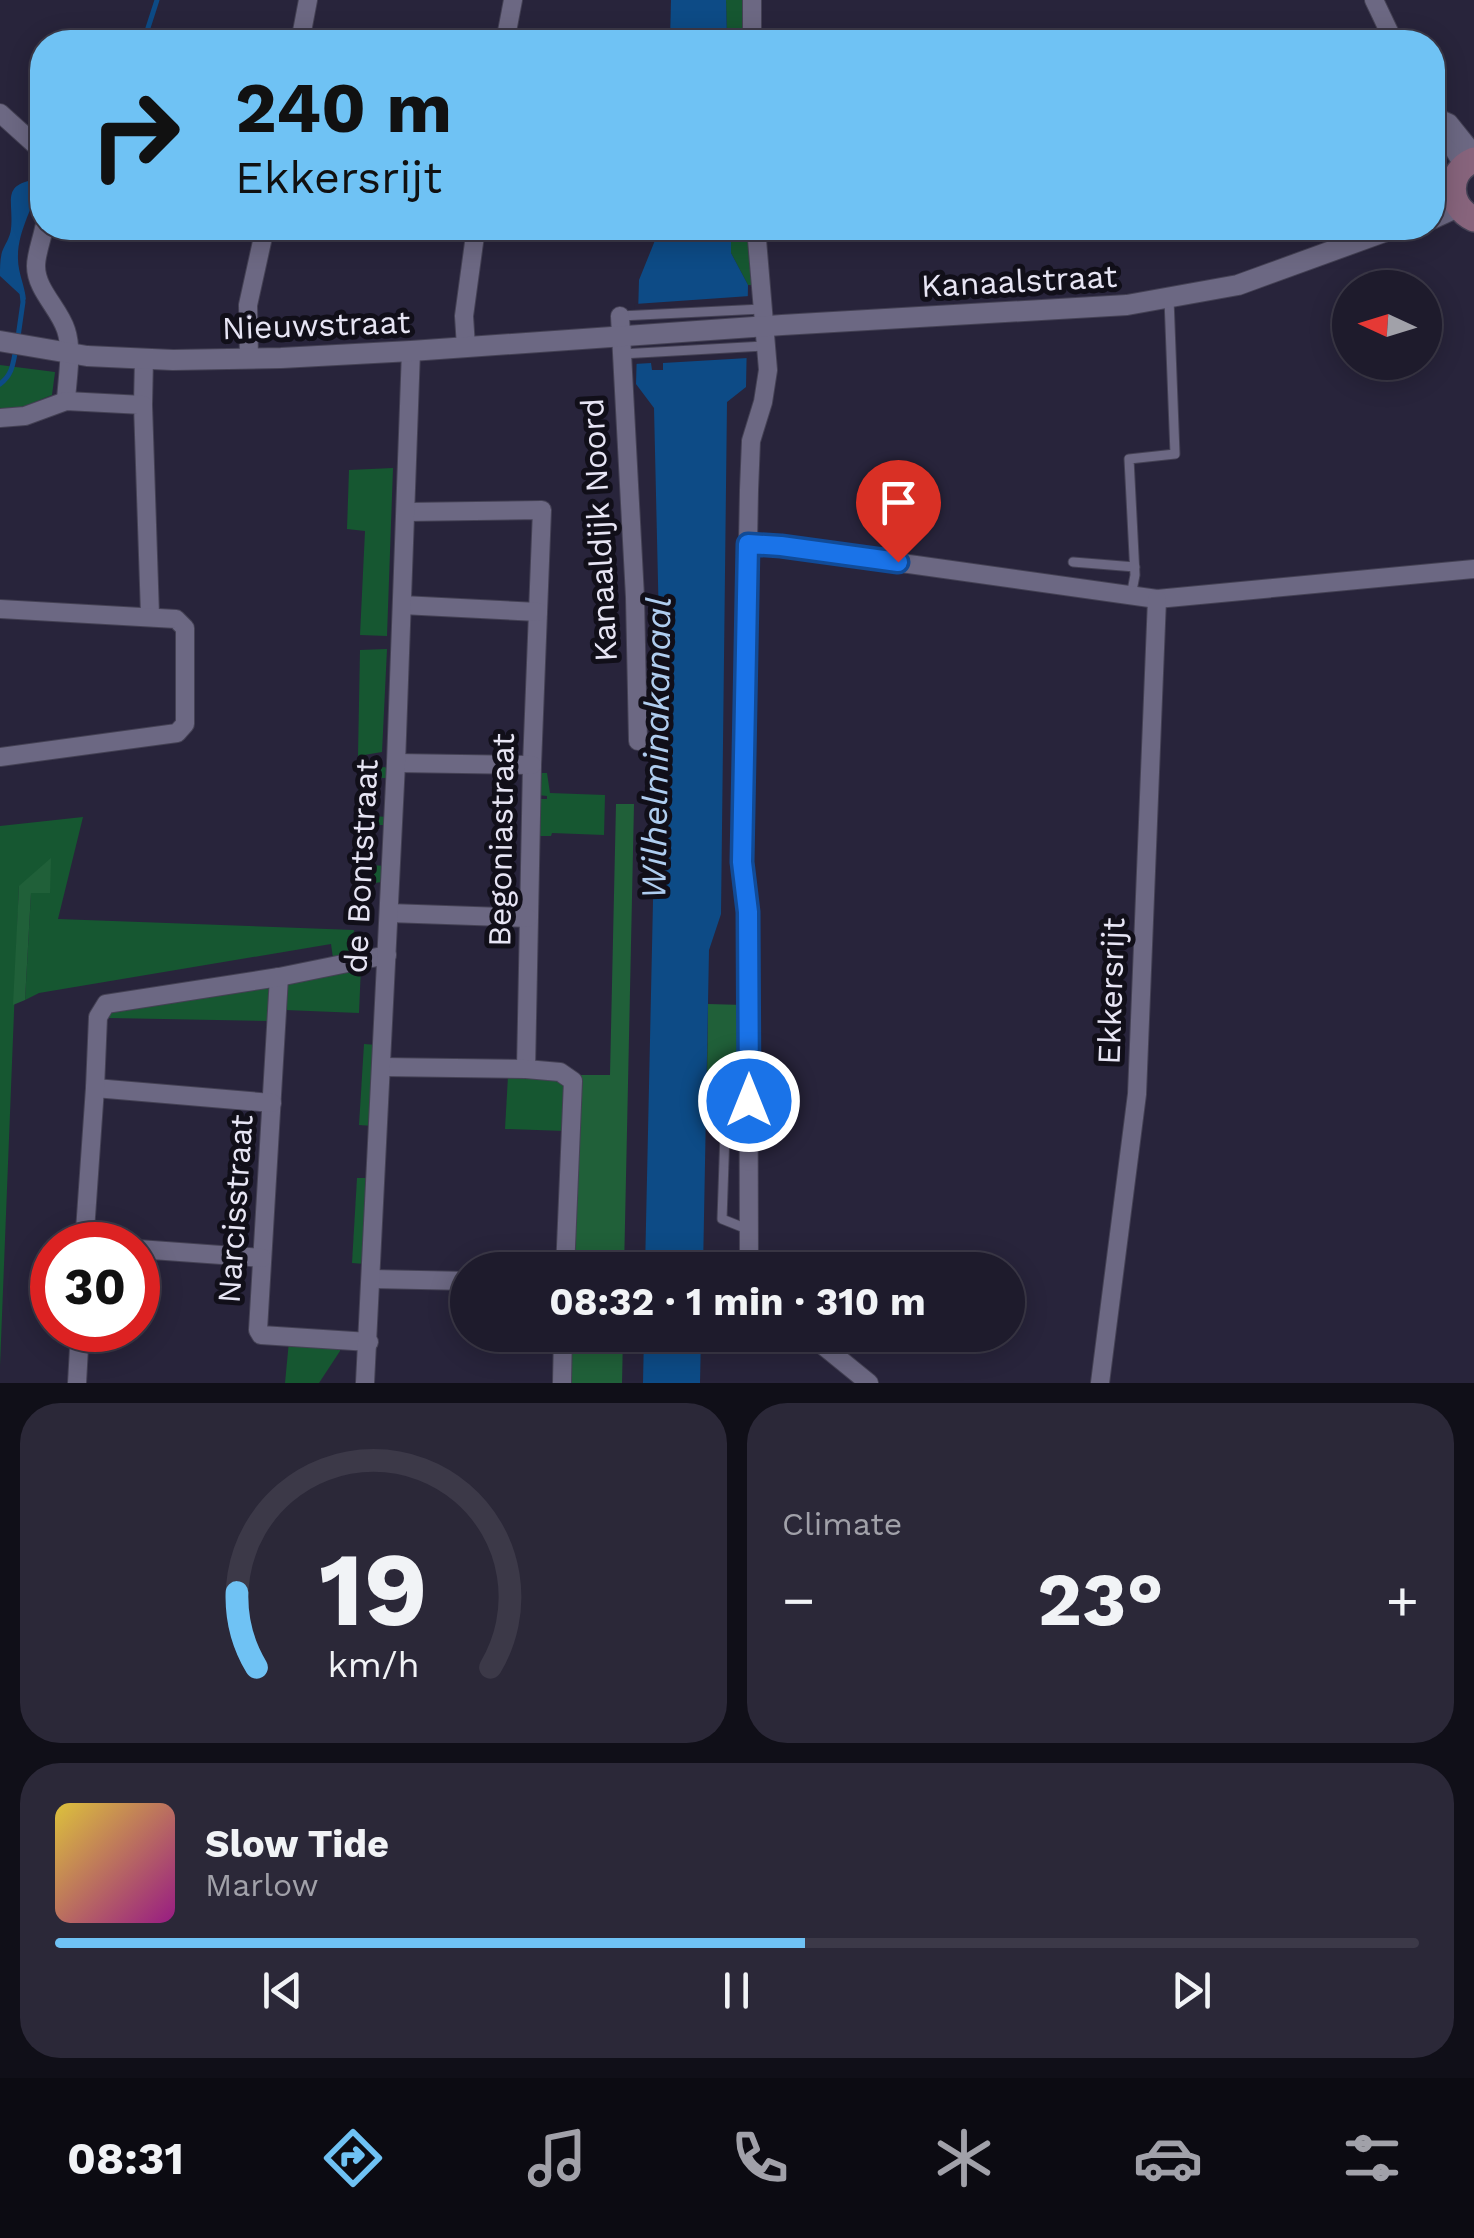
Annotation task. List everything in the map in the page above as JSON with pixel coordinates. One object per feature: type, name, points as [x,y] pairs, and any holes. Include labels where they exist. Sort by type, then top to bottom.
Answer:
[{"type":"street","points":[[302,30],[308,0]]},
{"type":"street","points":[[507,30],[513,0]]},
{"type":"street","points":[[752,0],[752,30]]},
{"type":"street","points":[[1374,0],[1388,30]]},
{"type":"street","points":[[0,113],[30,140]]},
{"type":"street","points":[[1445,142],[1461,185]]},
{"type":"street","points":[[41,240],[36,266],[40,284],[67,332],[66,401]]},
{"type":"street","points":[[249,359],[248,304],[261,240]]},
{"type":"street","points":[[466,347],[464,316],[474,240]]},
{"type":"street","points":[[748,1252],[748,912],[742,862],[748,544],[751,441],[768,370],[756,328],[756,240]]},
{"type":"street","name":"Kanaalstraat","points":[[627,335],[1127,305],[1238,284],[1361,240]]},
{"type":"street","name":"Nieuwstraat","points":[[0,341],[69,354],[249,359],[411,352],[565,331],[627,335]]},
{"type":"street","name":"Kanaaldijk Noord","points":[[627,335],[638,742]]},
{"type":"street","name":"de Bontstraat","points":[[365,1383],[396,763],[411,352]]},
{"type":"street","points":[[144,358],[150,616]]},
{"type":"street","points":[[0,418],[25,416],[66,401],[143,405]]},
{"type":"street","name":"Begoniastraat","points":[[406,512],[542,510],[526,1069]]},
{"type":"street","points":[[748,544],[1157,600],[1474,569]]},
{"type":"street","name":"Ekkersrijt","points":[[1100,1383],[1138,1094],[1157,600]]},
{"type":"street","points":[[402,605],[538,612]]},
{"type":"street","points":[[0,608],[176,618],[185,628],[186,724],[176,734],[0,757]]},
{"type":"street","points":[[396,763],[532,766]]},
{"type":"street","points":[[389,913],[528,918]]},
{"type":"street","points":[[86,1222],[98,1016],[106,1004],[280,977],[387,954]]},
{"type":"street","name":"Narcisstraat","points":[[280,977],[258,1330],[261,1335],[369,1342]]},
{"type":"street","points":[[382,1067],[526,1069],[560,1072],[574,1082],[566,1252]]},
{"type":"street","points":[[95,1088],[272,1103]]},
{"type":"street","points":[[160,1251],[262,1258]]},
{"type":"street","points":[[372,1278],[450,1280]]},
{"type":"street","points":[[77,1383],[79,1352]]},
{"type":"street","points":[[562,1383],[563,1352]]},
{"type":"street","points":[[831,1352],[869,1383]]},
{"type":"lane","points":[[1131,596],[1135,567],[1129,458],[1175,454],[1168,299]]},
{"type":"lane","points":[[1072,562],[1135,567]]},
{"type":"green space","points":[[726,0],[746,0],[746,30],[727,30]]},
{"type":"green space","points":[[731,240],[751,240],[757,285],[748,285],[731,253]]},
{"type":"green space","points":[[0,365],[55,372],[52,395],[20,408],[0,409]]},
{"type":"green space","points":[[393,468],[387,636],[360,635],[365,531],[347,529],[349,470]]},
{"type":"green space","points":[[387,649],[382,752],[358,756],[360,650]]},
{"type":"green space","points":[[385,767],[388,778],[374,778],[373,816],[387,817],[386,825],[374,825],[372,865],[384,866],[383,882],[355,885],[359,774]]},
{"type":"green space","points":[[539,773],[547,773],[550,793],[605,795],[604,835],[537,836],[538,799],[547,799],[538,795]]},
{"type":"green space","points":[[616,804],[634,804],[624,1252],[571,1252],[568,1075],[610,1075]]},
{"type":"green space","points":[[83,817],[58,919],[354,930],[352,952],[333,958],[331,944],[39,993],[25,1000],[31,893],[19,886],[0,1366],[0,826]]},
{"type":"green space","points":[[51,858],[50,893],[31,893],[25,1000],[13,1005],[19,886]]},
{"type":"green space","points":[[361,966],[359,1013],[285,1010],[288,980]]},
{"type":"green space","points":[[271,987],[269,1021],[109,1018],[110,1008]]},
{"type":"green space","points":[[708,1004],[744,1005],[743,1082],[707,1080]]},
{"type":"green space","points":[[364,1044],[377,1045],[373,1126],[359,1125]]},
{"type":"green space","points":[[508,1076],[555,1080],[567,1088],[565,1131],[505,1129]]},
{"type":"green space","points":[[357,1178],[369,1178],[365,1264],[352,1263]]},
{"type":"green space","points":[[289,1341],[341,1342],[340,1351],[319,1383],[285,1383]]},
{"type":"green space","points":[[569,1352],[623,1352],[622,1383],[569,1383]]},
{"type":"water","points":[[671,0],[726,0],[727,30],[670,30]]},
{"type":"water","points":[[30,180],[30,210],[18,248],[26,300],[0,276],[0,261],[10,232],[14,189]]},
{"type":"water","points":[[655,240],[731,240],[731,253],[748,285],[746,387],[727,402],[721,914],[709,950],[703,1252],[645,1252],[659,625],[654,408],[636,384],[639,280]]},
{"type":"water","points":[[644,1352],[701,1352],[700,1383],[643,1383]]},
{"type":"pier","points":[[750,296],[748,358],[663,363],[663,370],[652,370],[651,363],[634,364],[635,304]]},
{"type":"waterway","points":[[147,30],[157,0]]},
{"type":"waterway","points":[[18,337],[22,293]]},
{"type":"waterway","points":[[0,384],[10,372],[16,348]]},
{"type":"route","points":[[749,1101],[748,912],[742,862],[748,544],[898,562]]},
{"type":"water label","name":"Wilhelminakanaal","points":[[656,748]]}]
